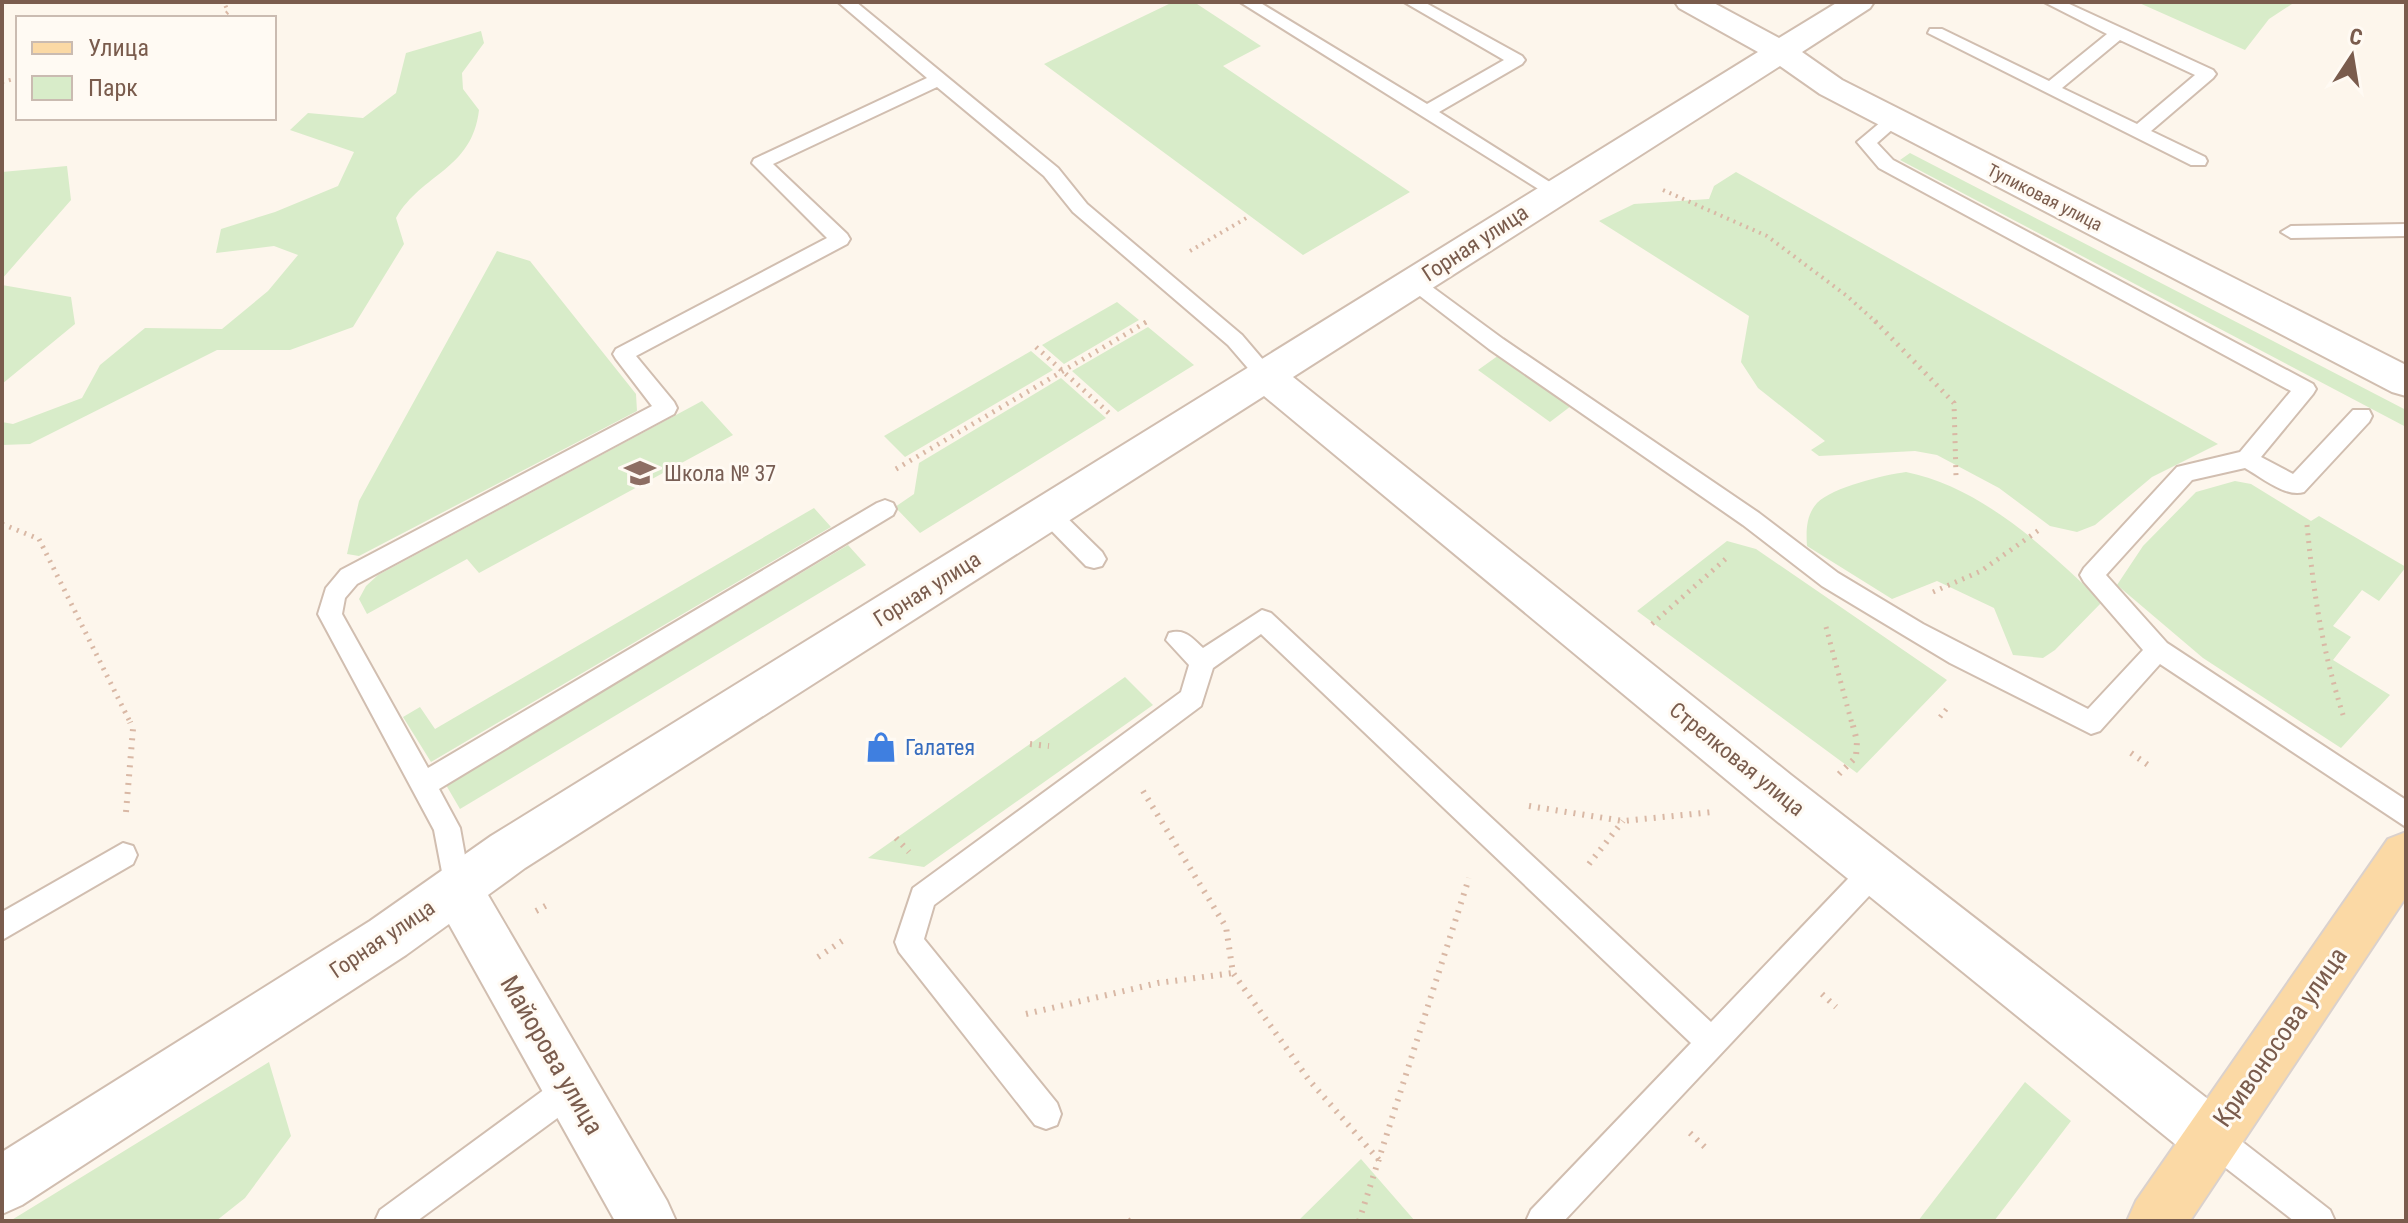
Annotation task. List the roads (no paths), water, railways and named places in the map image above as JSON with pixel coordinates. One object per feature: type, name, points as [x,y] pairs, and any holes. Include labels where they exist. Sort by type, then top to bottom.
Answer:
[{"type":"main road","name":"Кривоносова улица","points":[[2156,1221],[2406,855]]},
{"type":"street","name":"Тупиковая улица","points":[[1690,2],[1781,52],[1831,87],[2406,382]]},
{"type":"street","name":"Горная улица","points":[[2,1185],[375,946],[508,852],[1859,2]]},
{"type":"street","name":"Стрелковая улица","points":[[1266,376],[1774,790],[2211,1137]]},
{"type":"street","name":"Майорова улица","points":[[457,889],[647,1221]]},
{"type":"lane","points":[[846,2],[1051,172],[1080,208],[1235,340],[1266,376]]},
{"type":"lane","points":[[1248,2],[1555,191]]},
{"type":"lane","points":[[1412,2],[1516,60],[1426,112]]},
{"type":"lane","points":[[2052,2],[2207,74],[2138,132]]},
{"type":"lane","points":[[1936,33],[2198,161]]},
{"type":"lane","points":[[2050,89],[2118,33]]},
{"type":"lane","points":[[457,889],[447,828],[330,614],[334,595],[349,577],[666,408],[623,354],[840,239],[761,163],[937,80]]},
{"type":"lane","points":[[1894,120],[1866,142],[1886,164],[2305,389],[2247,459],[2185,473],[2092,575],[2158,650],[2406,815]]},
{"type":"lane","points":[[2291,232],[2406,230]]},
{"type":"lane","points":[[1413,283],[1496,344],[1751,519],[1781,545],[1902,626],[2091,723],[2158,650]]},
{"type":"lane","points":[[2247,459],[2296,486],[2361,416]]},
{"type":"lane","points":[[424,784],[885,509]]},
{"type":"lane","points":[[1048,513],[1094,559]]},
{"type":"lane","points":[[1046,1114],[909,942],[923,897],[1192,698],[1202,662],[1262,620],[1712,1042]]},
{"type":"lane","points":[[1178,640],[1202,662]]},
{"type":"lane","points":[[2,927],[123,855]]},
{"type":"lane","points":[[1542,1221],[1875,870]]},
{"type":"lane","points":[[391,1221],[571,1089]]},
{"type":"lane","points":[[2211,1137],[2319,1221]]},
{"type":"place","name":"Школа № 37","points":[[640,473]]},
{"type":"place","name":"Галатея","points":[[881,747]]}]
